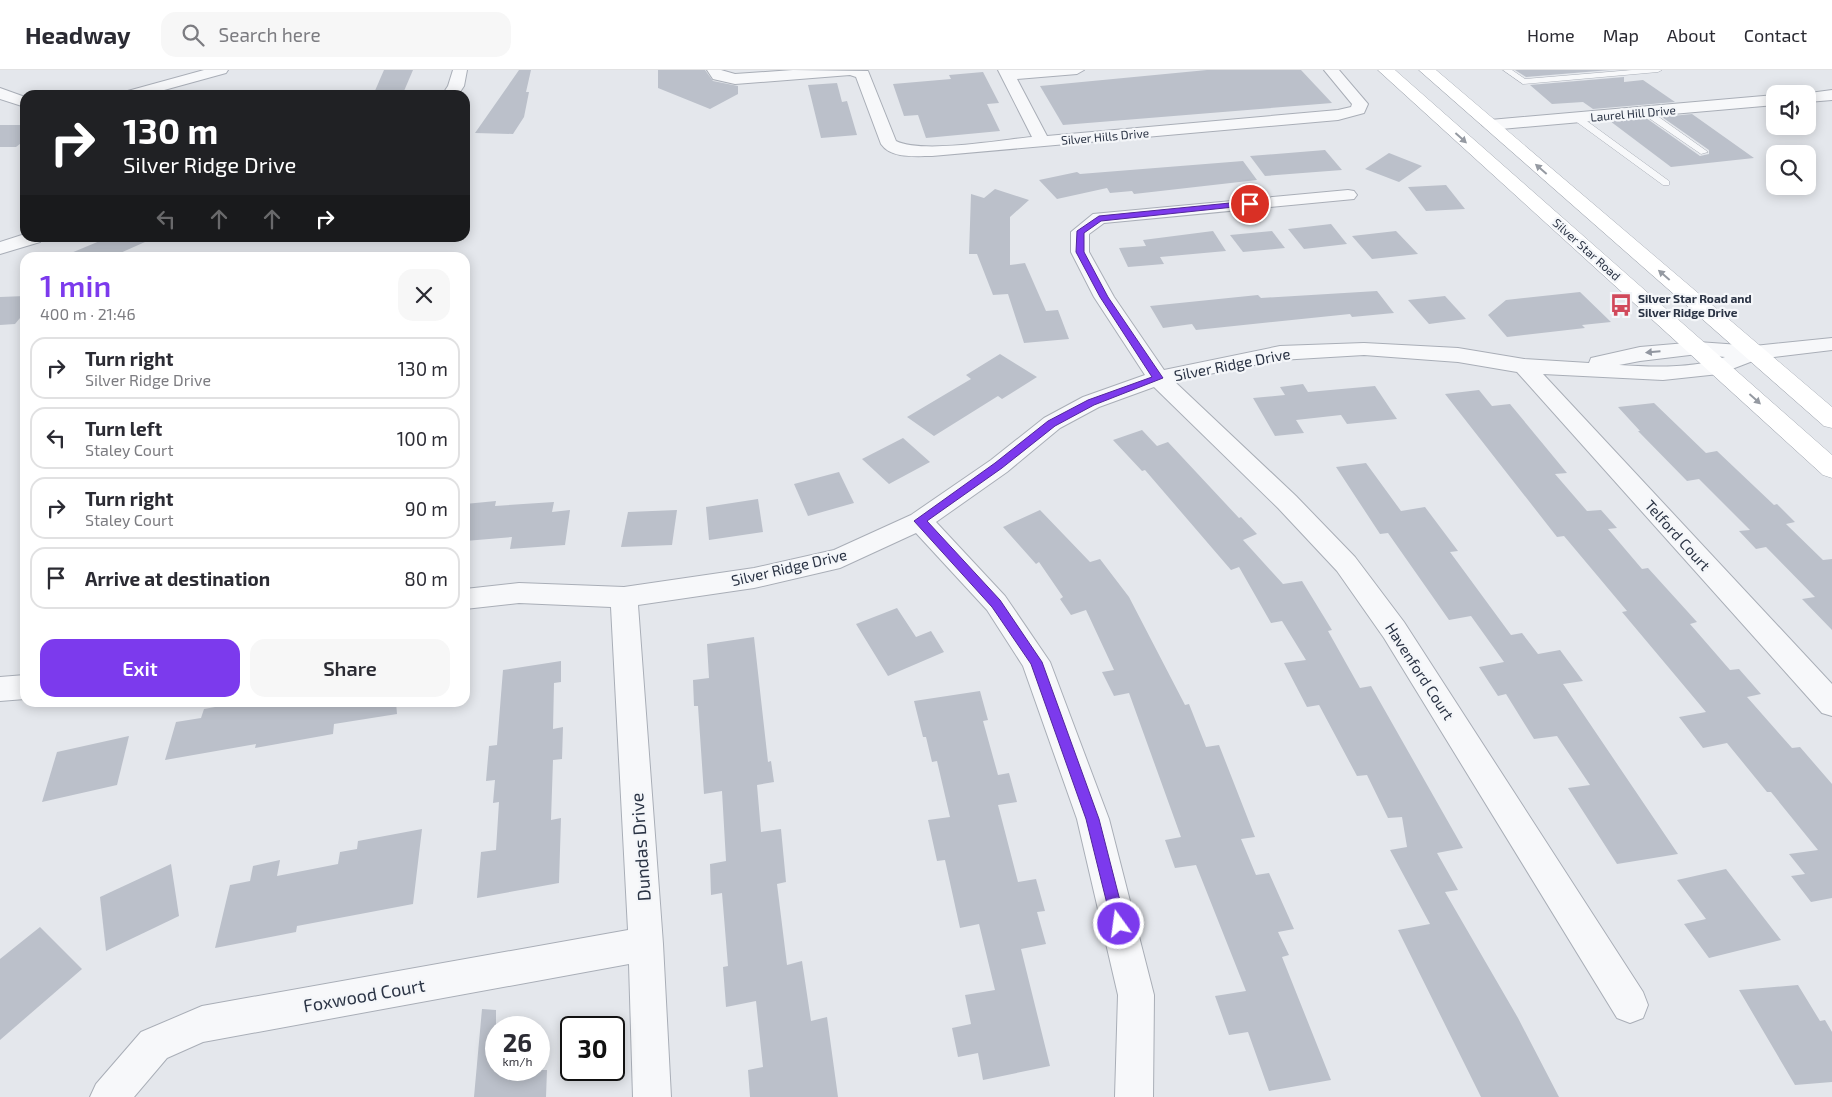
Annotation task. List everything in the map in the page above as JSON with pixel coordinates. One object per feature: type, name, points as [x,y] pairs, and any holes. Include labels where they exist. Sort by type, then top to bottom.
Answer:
[{"type":"main road","name":"Silver Star Road","points":[[1386,70],[1832,469]]},
{"type":"main road","points":[[1405,70],[1453,114],[1490,126]]},
{"type":"main road","name":"Silver Star Road","points":[[1427,70],[1832,420]]},
{"type":"street","points":[[147,90],[221,70]]},
{"type":"street","points":[[453,90],[460,70]]},
{"type":"street","name":"Silver Hills Drive","points":[[714,70],[718,76],[735,79],[851,70],[863,74],[889,144],[901,150],[932,151],[1338,115],[1358,110],[1360,104],[1331,70]]},
{"type":"street","points":[[1042,141],[1007,73],[1077,70]]},
{"type":"street","points":[[0,94],[20,101]]},
{"type":"street","points":[[1816,96],[1832,95]]},
{"type":"street","name":"Laurel Hill Drive","points":[[1490,126],[1766,101]]},
{"type":"street","name":"Havenford Court","points":[[1348,195],[1099,218],[1080,232],[1080,252],[1104,297],[1158,378],[1287,502],[1346,564],[1394,630],[1630,1005]]},
{"type":"street","points":[[0,248],[20,242]]},
{"type":"street","points":[[1754,353],[1832,344]]},
{"type":"street","name":"Silver Ridge Drive","points":[[1571,370],[1640,354],[1698,348],[1754,353]]},
{"type":"street","name":"Silver Ridge Drive","points":[[470,598],[519,593],[624,597],[754,578],[840,558],[920,521],[998,466],[1052,423],[1091,402],[1158,378],[1280,353],[1364,349],[1458,355],[1524,366],[1571,370],[1663,373],[1719,367],[1754,353]]},
{"type":"street","name":"Telford Court","points":[[1524,366],[1832,704]]},
{"type":"street","points":[[920,521],[996,603],[1036,662],[1092,819],[1136,995],[1134,1097]]},
{"type":"street","name":"Dundas Drive","points":[[624,597],[646,944],[652,1097]]},
{"type":"street","points":[[0,689],[20,687]]},
{"type":"street","name":"Foxwood Court","points":[[109,1097],[154,1045],[202,1024],[646,944]]},
{"type":"lane","points":[[1507,70],[1523,82],[1658,70]]},
{"type":"lane","points":[[1646,112],[1704,152]]},
{"type":"lane","points":[[1577,118],[1666,183]]},
{"type":"building","points":[[384,70],[413,70],[404,90],[375,90]]},
{"type":"building","points":[[519,70],[531,70],[526,92],[529,92],[524,117],[513,134],[475,133]]},
{"type":"building","points":[[658,70],[705,70],[713,81],[738,86],[738,94],[710,109],[658,88]]},
{"type":"building","points":[[1207,70],[1301,70],[1332,103],[1063,125],[1040,86]]},
{"type":"building","points":[[1515,70],[1610,70],[1526,77]]},
{"type":"building","points":[[983,72],[999,103],[987,104],[1000,131],[926,138],[918,115],[904,116],[893,84],[951,79],[949,75]]},
{"type":"building","points":[[1624,77],[1624,82],[1643,80],[1675,102],[1593,109],[1583,102],[1552,104],[1530,85]]},
{"type":"building","points":[[837,83],[842,102],[847,101],[857,135],[821,138],[808,85]]},
{"type":"building","points":[[1692,114],[1754,158],[1671,167],[1610,121],[1646,118],[1700,156],[1709,154],[1709,150],[1662,117]]},
{"type":"building","points":[[0,125],[20,125],[20,144],[16,147],[0,147]]},
{"type":"building","points":[[1325,150],[1342,170],[1265,176],[1250,156]]},
{"type":"building","points":[[1389,153],[1422,166],[1399,182],[1365,169]]},
{"type":"building","points":[[1243,161],[1257,180],[1134,194],[1132,191],[1110,193],[1107,188],[1057,199],[1039,180],[1077,172],[1080,174]]},
{"type":"building","points":[[1446,185],[1465,209],[1426,211],[1408,187]]},
{"type":"building","points":[[995,189],[1029,200],[1010,217],[1010,265],[1025,263],[1046,311],[1058,310],[1069,339],[1024,343],[1008,294],[993,295],[977,254],[969,254],[971,194],[984,198]]},
{"type":"building","points":[[1331,224],[1347,244],[1304,249],[1288,229]]},
{"type":"building","points":[[1213,231],[1226,251],[1160,257],[1164,264],[1128,267],[1119,248],[1146,246],[1143,240]]},
{"type":"building","points":[[1272,231],[1285,248],[1243,252],[1230,235]]},
{"type":"building","points":[[1396,231],[1418,254],[1372,259],[1352,236]]},
{"type":"building","points":[[97,242],[145,242],[122,252],[73,252]]},
{"type":"building","points":[[1377,291],[1394,313],[1352,317],[1350,314],[1196,330],[1192,324],[1163,328],[1150,306],[1258,295],[1261,298]]},
{"type":"building","points":[[1580,292],[1611,322],[1582,325],[1585,328],[1507,337],[1488,315],[1506,300]]},
{"type":"building","points":[[20,296],[20,318],[15,324],[0,325],[0,297]]},
{"type":"building","points":[[1445,296],[1466,319],[1429,324],[1408,300]]},
{"type":"building","points":[[1000,354],[1037,377],[1002,399],[998,396],[934,436],[907,417],[971,379],[966,375]]},
{"type":"building","points":[[1303,384],[1308,392],[1375,386],[1397,419],[1347,424],[1341,415],[1296,420],[1304,433],[1275,436],[1253,398],[1285,395],[1280,387]]},
{"type":"building","points":[[1479,390],[1492,406],[1510,404],[1567,473],[1555,474],[1587,511],[1601,510],[1617,528],[1608,529],[1642,569],[1648,568],[1697,622],[1690,624],[1730,670],[1739,669],[1761,694],[1747,697],[1792,748],[1800,747],[1832,784],[1832,898],[1811,902],[1791,876],[1805,874],[1789,854],[1818,850],[1771,792],[1767,792],[1727,743],[1703,748],[1679,717],[1706,712],[1622,612],[1627,611],[1564,536],[1557,537],[1445,394]]},
{"type":"building","points":[[1654,403],[1706,453],[1717,451],[1774,505],[1777,504],[1795,522],[1786,524],[1823,560],[1832,559],[1832,630],[1802,599],[1815,597],[1766,547],[1756,549],[1739,531],[1750,530],[1699,479],[1687,481],[1638,431],[1640,431],[1618,407]]},
{"type":"building","points":[[1142,430],[1157,446],[1168,442],[1239,518],[1241,517],[1257,534],[1243,540],[1283,584],[1302,581],[1332,630],[1328,631],[1360,688],[1371,686],[1463,848],[1437,853],[1458,890],[1445,892],[1518,1018],[1559,1097],[1481,1097],[1398,930],[1430,924],[1390,850],[1407,847],[1402,817],[1388,818],[1367,775],[1357,776],[1319,705],[1307,707],[1284,663],[1306,660],[1282,621],[1271,623],[1239,567],[1231,570],[1145,470],[1142,471],[1113,440]]},
{"type":"building","points":[[903,438],[930,462],[889,484],[862,459]]},
{"type":"building","points":[[1366,463],[1401,511],[1425,507],[1458,551],[1450,552],[1511,635],[1522,633],[1538,654],[1560,650],[1583,681],[1563,684],[1678,854],[1617,864],[1568,788],[1590,785],[1557,736],[1534,739],[1506,694],[1498,696],[1479,667],[1504,662],[1471,616],[1449,620],[1388,533],[1380,534],[1336,467]]},
{"type":"building","points":[[839,472],[854,503],[808,516],[794,484]]},
{"type":"building","points":[[758,499],[763,532],[709,540],[706,507]]},
{"type":"building","points":[[496,501],[495,506],[554,502],[552,512],[570,510],[565,545],[510,549],[512,537],[470,541],[470,504]]},
{"type":"building","points":[[677,510],[672,545],[621,547],[628,512]]},
{"type":"building","points":[[1040,510],[1090,562],[1100,559],[1129,597],[1185,705],[1189,704],[1206,747],[1219,745],[1255,837],[1241,839],[1256,875],[1269,873],[1294,929],[1278,932],[1289,955],[1282,957],[1331,1080],[1269,1091],[1248,1032],[1229,1035],[1215,996],[1246,991],[1196,865],[1175,868],[1165,840],[1181,837],[1129,693],[1114,696],[1102,672],[1114,670],[1086,610],[1071,615],[1060,599],[1063,597],[1039,562],[1036,564],[1003,527]]},
{"type":"building","points":[[897,608],[916,637],[931,631],[944,652],[888,676],[856,624]]},
{"type":"building","points":[[754,637],[768,762],[771,761],[774,782],[757,785],[761,832],[781,829],[786,882],[777,884],[787,965],[802,961],[811,1021],[827,1017],[838,1097],[750,1097],[748,1070],[763,1067],[756,1001],[726,1007],[723,967],[728,966],[722,893],[711,895],[710,864],[726,861],[722,791],[704,794],[698,706],[694,706],[693,680],[709,678],[707,644]]},
{"type":"building","points":[[561,661],[561,682],[554,683],[553,729],[563,727],[562,759],[553,760],[551,820],[561,818],[559,883],[477,898],[481,852],[496,850],[499,802],[493,803],[495,780],[486,781],[489,746],[497,745],[503,670]]},
{"type":"building","points":[[980,691],[988,720],[983,721],[998,775],[1009,773],[1017,802],[998,805],[1018,882],[1036,879],[1045,911],[1037,912],[1046,944],[1021,949],[1050,1066],[983,1080],[978,1053],[958,1057],[952,1028],[971,1024],[965,995],[995,990],[979,924],[960,928],[945,860],[937,861],[928,820],[950,817],[937,761],[932,762],[926,737],[923,737],[914,701]]},
{"type":"building","points":[[215,707],[396,707],[397,714],[334,724],[333,734],[255,748],[256,744],[165,760],[176,722],[201,718],[204,709]]},
{"type":"building","points":[[129,736],[117,785],[42,802],[57,752]]},
{"type":"building","points":[[422,829],[413,904],[297,926],[296,932],[215,948],[230,885],[250,881],[253,866],[280,860],[277,876],[338,864],[340,852],[357,849],[358,841]]},
{"type":"building","points":[[171,864],[179,916],[106,951],[100,897]]},
{"type":"building","points":[[1726,869],[1781,940],[1709,958],[1684,924],[1706,919],[1677,880]]},
{"type":"building","points":[[40,927],[82,969],[0,1040],[0,959]]},
{"type":"building","points":[[1798,985],[1820,1021],[1825,1020],[1832,1032],[1832,1082],[1795,1085],[1739,990]]},
{"type":"building","points":[[482,1009],[496,1010],[496,1016],[485,1016],[485,1081],[547,1081],[546,1097],[474,1097]]},
{"type":"place","name":"Silver Star Road and Silver Ridge Drive","points":[[1621,305]]},
{"type":"route","points":[[1119,924],[1092,819],[1036,662],[996,603],[920,521],[998,466],[1052,423],[1091,402],[1158,378],[1104,297],[1080,252],[1080,232],[1099,218],[1250,204]]}]
